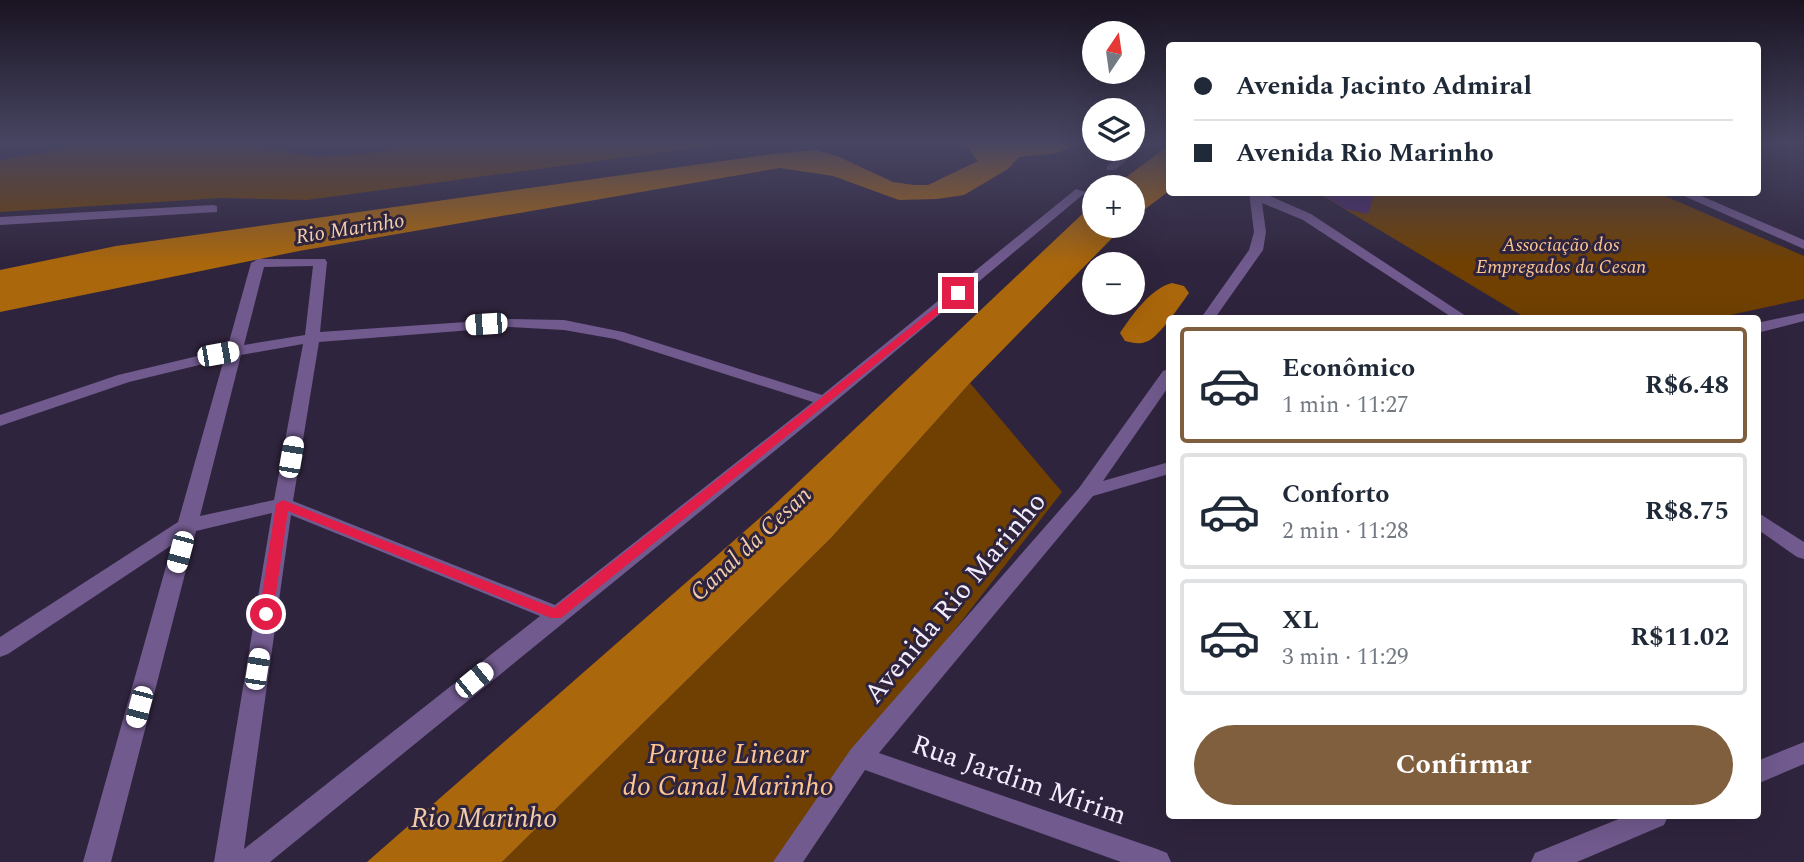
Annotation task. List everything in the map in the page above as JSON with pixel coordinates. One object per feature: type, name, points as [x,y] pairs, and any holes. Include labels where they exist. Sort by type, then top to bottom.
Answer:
[{"type":"street","points":[[249,862],[825,401],[1080,192]]},
{"type":"street","points":[[1210,315],[1256,250],[1260,232],[1255,196]]},
{"type":"street","points":[[1260,196],[1307,217],[1457,315]]},
{"type":"street","points":[[1691,196],[1804,245]]},
{"type":"street","points":[[0,221],[213,209]]},
{"type":"street","points":[[1775,231],[1804,236]]},
{"type":"street","points":[[97,862],[258,262],[320,262],[312,338],[283,504],[228,862]]},
{"type":"street","points":[[1761,327],[1804,317]]},
{"type":"street","points":[[0,421],[124,378],[236,350],[312,338],[510,323],[565,325],[618,334],[825,401]]},
{"type":"street","name":"Avenida Rio Marinho","points":[[787,862],[860,757],[1086,492],[1166,378]]},
{"type":"street","points":[[1086,492],[1166,469]]},
{"type":"street","points":[[0,648],[187,526],[283,504],[556,614]]},
{"type":"street","points":[[1761,522],[1804,552]]},
{"type":"street","points":[[1761,771],[1804,753]]},
{"type":"street","name":"Rua Jardim Mirim","points":[[860,757],[1157,862]]},
{"type":"street","points":[[1545,862],[1649,819]]},
{"type":"green space","points":[[0,183],[432,183],[307,200],[221,198],[0,212]]},
{"type":"green space","name":"Associação dos Empregados da Cesan","points":[[1323,196],[1665,196],[1804,256],[1804,299],[1730,315],[1521,315]]},
{"type":"green space","name":"Parque Linear do Canal Marinho","points":[[970,383],[1062,492],[774,862],[502,862],[831,538]]},
{"type":"water","points":[[564,183],[692,183],[299,251],[0,312],[0,270],[116,246]]},
{"type":"water","points":[[853,183],[902,183],[984,183],[964,195],[899,200]]},
{"type":"water","points":[[1145,183],[1166,183],[1166,193],[1145,209]]},
{"type":"water","name":"Rio Marinho","points":[[1082,214],[1082,238],[1112,238],[1098,252],[1082,252],[1082,269],[970,383],[831,538],[502,862],[367,862],[771,508]]},
{"type":"waterway","points":[[1138,333],[1172,293]]},
{"type":"route","points":[[266,614],[283,504],[556,614],[958,293]]},
{"type":"water label","name":"Canal da Cesan","points":[[751,544]]}]
